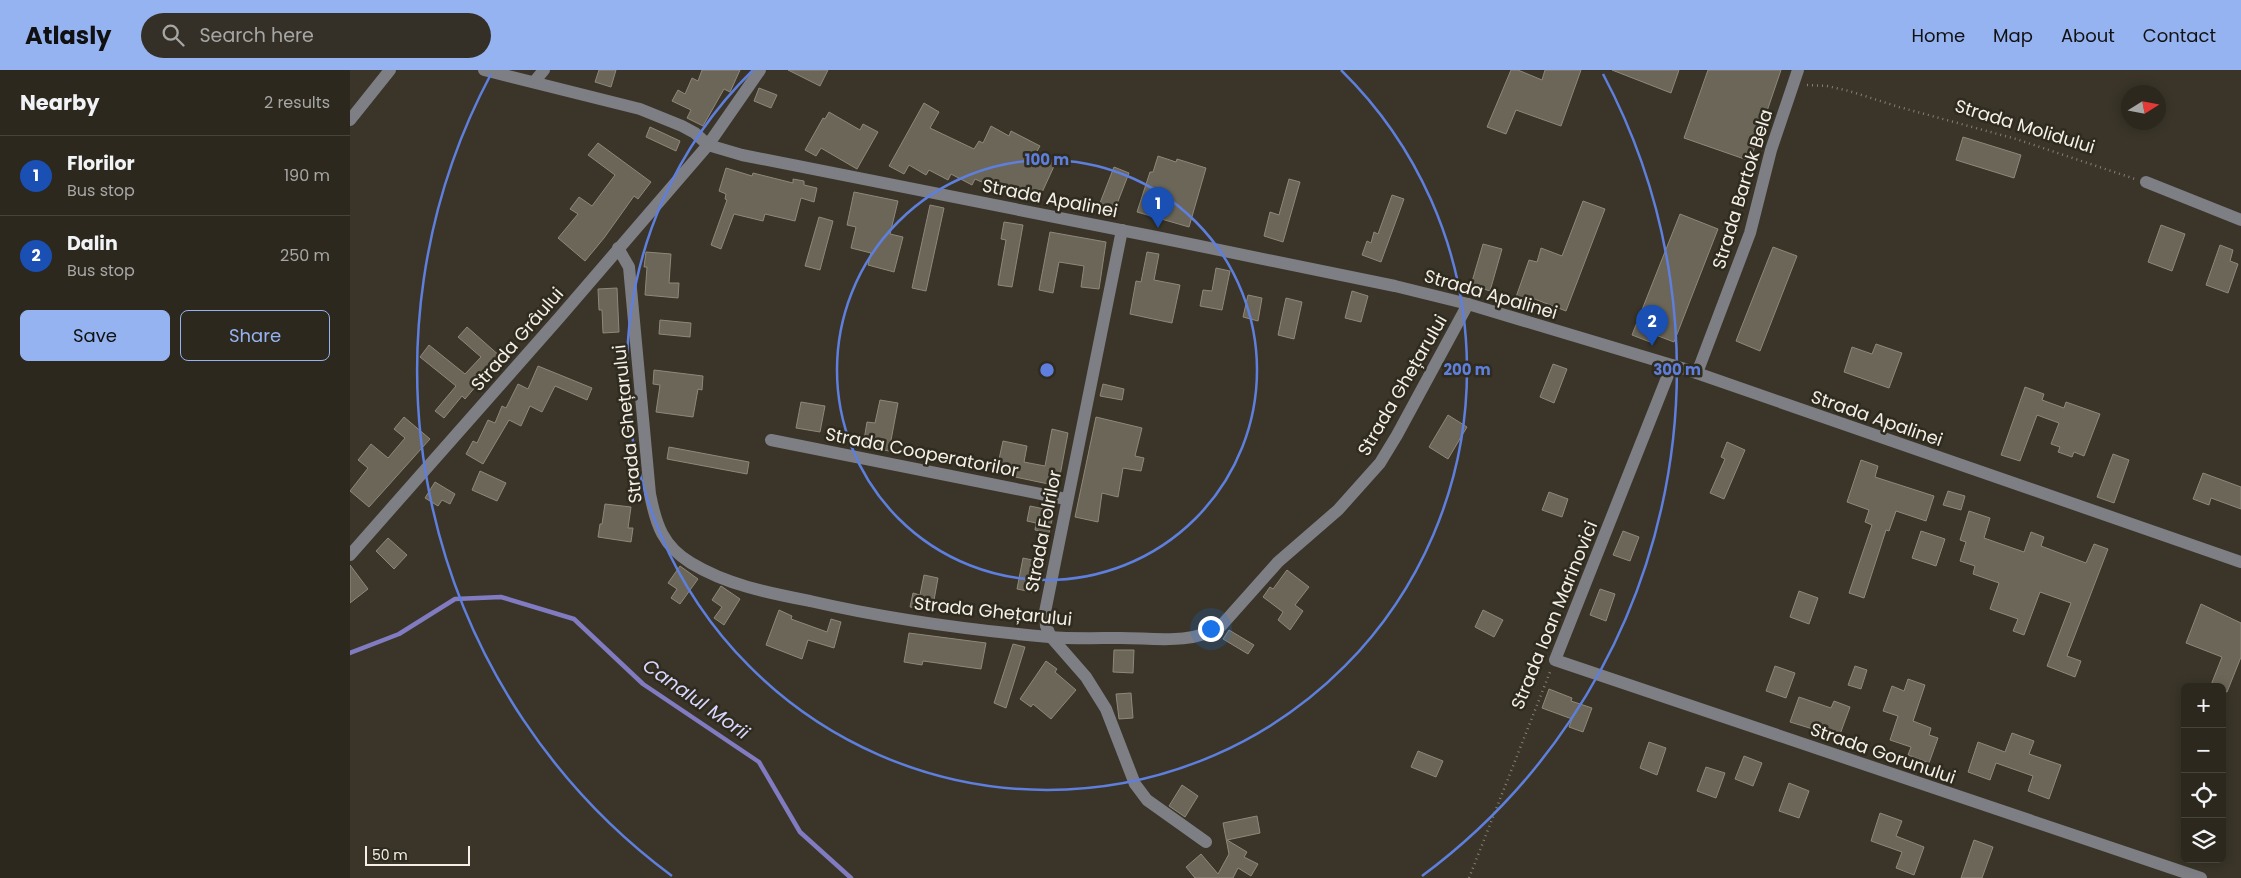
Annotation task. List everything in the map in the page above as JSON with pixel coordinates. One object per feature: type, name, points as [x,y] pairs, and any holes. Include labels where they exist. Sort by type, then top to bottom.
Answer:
[{"type":"street","points":[[350,120],[390,70]]},
{"type":"street","points":[[484,70],[616,102],[661,116],[695,133],[708,145]]},
{"type":"street","points":[[534,82],[544,70]]},
{"type":"street","name":"Strada Grâului","points":[[350,555],[559,318],[708,145],[760,70]]},
{"type":"street","name":"Strada Bartok Bela","points":[[1697,373],[1750,233],[1771,150],[1798,70]]},
{"type":"street","name":"Strada Apalinei","points":[[708,145],[742,156],[1122,230],[1395,286],[1468,304],[1697,373],[2241,562]]},
{"type":"street","points":[[2146,182],[2241,220]]},
{"type":"street","name":"Strada Folrilor","points":[[1122,230],[1066,500],[1045,612],[1046,626],[1051,637],[1086,677],[1098,694],[1106,709],[1135,784],[1147,800],[1206,842]]},
{"type":"street","name":"Strada Ghețarului","points":[[618,248],[629,267],[650,494],[656,521],[666,541],[678,554],[724,579],[768,592],[861,613],[1051,637],[1187,638],[1210,633],[1221,626],[1278,562],[1338,510],[1380,462],[1397,435],[1468,304]]},
{"type":"street","name":"Strada Ioan Marinovici","points":[[1555,660],[1672,365]]},
{"type":"street","name":"Strada Cooperatorilor","points":[[771,440],[1066,500]]},
{"type":"street","name":"Strada Gorunului","points":[[1555,660],[2201,878]]},
{"type":"path","name":"Strada Molidului","points":[[1793,85],[1827,86],[1848,91],[2016,139],[2146,182]]},
{"type":"path","name":"Strada Ioan Marinovici","points":[[1469,878],[1555,660]]},
{"type":"building","points":[[599,70],[616,70],[611,87],[595,82]]},
{"type":"building","points":[[702,70],[740,70],[730,92],[724,89],[703,126],[687,118],[691,110],[672,101],[678,90],[685,94],[692,78],[698,81]]},
{"type":"building","points":[[788,70],[828,70],[820,86]]},
{"type":"building","points":[[1511,70],[1518,70],[1542,80],[1545,70],[1581,70],[1561,126],[1516,110],[1506,134],[1487,127]]},
{"type":"building","points":[[1612,70],[1679,70],[1671,93]]},
{"type":"building","points":[[1708,70],[1781,70],[1750,161],[1684,138]]},
{"type":"building","points":[[759,88],[777,95],[771,108],[754,101]]},
{"type":"building","points":[[924,103],[939,112],[930,128],[974,149],[979,141],[983,143],[991,126],[1009,136],[1011,131],[1040,146],[1035,155],[1055,164],[1039,199],[1019,189],[1017,193],[998,184],[995,188],[975,179],[972,185],[951,174],[948,180],[929,170],[926,175],[909,165],[904,174],[889,166]]},
{"type":"building","points":[[829,112],[860,130],[863,124],[878,132],[857,169],[821,148],[816,156],[805,150],[823,118],[825,119]]},
{"type":"building","points":[[650,127],[680,141],[676,151],[646,137]]},
{"type":"building","points":[[1963,137],[2021,155],[2014,178],[1956,160]]},
{"type":"building","points":[[598,143],[651,182],[638,199],[634,196],[585,261],[558,238],[578,214],[570,209],[579,197],[592,206],[615,175],[588,155]]},
{"type":"building","points":[[1158,156],[1176,162],[1177,159],[1206,168],[1189,227],[1137,212],[1150,172],[1153,172]]},
{"type":"building","points":[[1114,167],[1129,173],[1115,209],[1100,203]]},
{"type":"building","points":[[726,168],[752,176],[753,173],[793,183],[793,179],[804,181],[804,185],[817,188],[814,202],[801,198],[795,221],[765,214],[763,221],[734,214],[721,249],[711,245],[727,200],[725,199],[726,194],[719,191]]},
{"type":"building","points":[[1289,179],[1300,182],[1283,242],[1264,236],[1270,212],[1279,215]]},
{"type":"building","points":[[854,192],[898,201],[890,234],[903,237],[894,272],[868,265],[871,253],[851,248],[856,227],[847,225]]},
{"type":"building","points":[[1392,195],[1404,199],[1381,262],[1362,255],[1367,241],[1371,243],[1374,232],[1378,234]]},
{"type":"building","points":[[1583,201],[1605,209],[1566,311],[1532,298],[1531,302],[1516,297],[1529,260],[1537,262],[1541,248],[1562,256]]},
{"type":"building","points":[[930,205],[944,208],[926,291],[912,288]]},
{"type":"building","points":[[1680,214],[1718,229],[1674,342],[1653,334],[1650,342],[1632,335]]},
{"type":"building","points":[[819,217],[833,221],[820,270],[805,266]]},
{"type":"building","points":[[1004,222],[1023,225],[1012,287],[998,285],[1006,240],[1001,239]]},
{"type":"building","points":[[2161,225],[2185,234],[2172,271],[2148,262]]},
{"type":"building","points":[[1050,232],[1106,242],[1099,289],[1081,287],[1084,266],[1059,262],[1053,293],[1039,290]]},
{"type":"building","points":[[1483,244],[1502,249],[1490,291],[1471,285]]},
{"type":"building","points":[[2220,245],[2233,250],[2230,261],[2238,264],[2228,293],[2206,285]]},
{"type":"building","points":[[1773,247],[1797,256],[1760,351],[1736,341]]},
{"type":"building","points":[[646,252],[671,254],[669,283],[679,283],[678,298],[645,295],[647,267],[644,267]]},
{"type":"building","points":[[1147,252],[1159,254],[1154,280],[1180,285],[1172,323],[1130,314],[1136,281],[1141,282]]},
{"type":"building","points":[[1216,268],[1230,271],[1222,310],[1200,306],[1203,290],[1212,291]]},
{"type":"building","points":[[617,288],[619,332],[603,333],[602,310],[599,310],[598,289]]},
{"type":"building","points":[[1352,291],[1368,296],[1361,322],[1345,318]]},
{"type":"building","points":[[1248,295],[1262,298],[1258,321],[1243,317]]},
{"type":"building","points":[[1286,298],[1302,302],[1294,339],[1278,335]]},
{"type":"building","points":[[660,320],[691,323],[690,337],[659,334]]},
{"type":"building","points":[[467,327],[501,357],[465,399],[462,396],[444,418],[435,411],[456,386],[420,357],[429,345],[465,374],[481,357],[458,337]]},
{"type":"building","points":[[1876,344],[1902,353],[1889,388],[1844,372],[1852,347],[1872,354]]},
{"type":"building","points":[[1553,364],[1567,369],[1554,403],[1540,397]]},
{"type":"building","points":[[538,366],[592,388],[587,400],[555,386],[542,412],[530,406],[521,426],[509,420],[483,464],[466,454],[473,441],[477,443],[488,420],[495,423],[502,406],[506,408],[518,384],[528,389]]},
{"type":"building","points":[[654,370],[703,376],[702,390],[698,389],[693,417],[656,412],[660,385],[653,384]]},
{"type":"building","points":[[1103,384],[1124,389],[1122,400],[1100,396]]},
{"type":"building","points":[[2025,387],[2044,394],[2042,400],[2064,408],[2066,402],[2100,414],[2084,456],[2074,452],[2072,457],[2058,452],[2060,447],[2051,444],[2059,423],[2037,415],[2020,461],[2001,455]]},
{"type":"building","points":[[880,400],[898,403],[889,451],[863,446],[867,422],[875,423]]},
{"type":"building","points":[[801,402],[825,406],[820,432],[796,428]]},
{"type":"building","points":[[1448,415],[1467,427],[1448,459],[1429,447]]},
{"type":"building","points":[[404,417],[430,439],[369,507],[350,491],[368,468],[358,460],[371,444],[388,458],[405,438],[394,429]]},
{"type":"building","points":[[1096,417],[1142,428],[1135,456],[1144,458],[1141,471],[1123,468],[1118,497],[1102,493],[1098,522],[1075,517]]},
{"type":"building","points":[[1052,429],[1068,433],[1058,486],[996,473],[1003,441],[1027,446],[1024,462],[1045,466]]},
{"type":"building","points":[[1727,442],[1745,450],[1724,499],[1710,493],[1725,459],[1721,457]]},
{"type":"building","points":[[669,447],[749,462],[747,474],[667,459]]},
{"type":"building","points":[[2113,454],[2129,460],[2114,503],[2097,497]]},
{"type":"building","points":[[1861,460],[1878,466],[1875,477],[1934,496],[1926,521],[1896,511],[1889,531],[1886,530],[1864,598],[1849,593],[1872,525],[1865,522],[1869,510],[1847,502]]},
{"type":"building","points":[[480,471],[506,483],[497,501],[472,490]]},
{"type":"building","points":[[2203,473],[2241,487],[2241,509],[2211,498],[2209,505],[2193,499]]},
{"type":"building","points":[[435,482],[455,494],[450,504],[442,500],[438,506],[425,498]]},
{"type":"building","points":[[1948,491],[1965,496],[1961,510],[1943,505]]},
{"type":"building","points":[[1549,492],[1568,499],[1562,517],[1542,510]]},
{"type":"building","points":[[605,504],[631,507],[628,528],[633,528],[631,542],[598,537]]},
{"type":"building","points":[[1030,506],[1054,511],[1049,533],[1035,530],[1036,523],[1027,521]]},
{"type":"building","points":[[1969,511],[1990,518],[1984,538],[2024,552],[2031,532],[2044,537],[2041,546],[2086,563],[2094,544],[2108,549],[2067,656],[2081,661],[2075,677],[2047,666],[2071,603],[2040,592],[2024,635],[2013,631],[2018,619],[1990,609],[1999,583],[1973,574],[1975,566],[1960,561],[1966,542],[1960,540]]},
{"type":"building","points":[[1623,531],[1639,537],[1630,561],[1613,555]]},
{"type":"building","points":[[1921,531],[1945,539],[1936,566],[1912,558]]},
{"type":"building","points":[[388,538],[407,555],[394,569],[376,551]]},
{"type":"building","points":[[1023,558],[1042,562],[1037,593],[1017,589]]},
{"type":"building","points":[[350,565],[368,589],[350,603]]},
{"type":"building","points":[[680,566],[698,579],[680,604],[671,598],[677,589],[668,583]]},
{"type":"building","points":[[1287,570],[1309,587],[1295,605],[1303,611],[1290,630],[1278,620],[1283,612],[1263,597],[1270,587],[1273,589]]},
{"type":"building","points":[[924,575],[938,578],[932,611],[910,607],[913,593],[920,595]]},
{"type":"building","points":[[721,586],[740,599],[724,625],[714,618],[722,607],[712,600]]},
{"type":"building","points":[[1600,589],[1615,594],[1606,621],[1590,615]]},
{"type":"building","points":[[1799,591],[1818,598],[1809,624],[1790,617]]},
{"type":"building","points":[[2201,604],[2241,623],[2241,657],[2227,692],[2226,683],[2212,683],[2222,657],[2186,643]]},
{"type":"building","points":[[779,610],[792,616],[791,619],[827,632],[831,619],[841,622],[834,648],[808,640],[802,659],[766,645]]},
{"type":"building","points":[[1483,610],[1503,620],[1494,637],[1475,627]]},
{"type":"building","points":[[1229,630],[1254,645],[1248,654],[1223,639]]},
{"type":"building","points":[[909,633],[986,643],[981,669],[923,661],[922,665],[904,662]]},
{"type":"building","points":[[1013,644],[1025,647],[1006,708],[994,703]]},
{"type":"building","points":[[1114,650],[1134,650],[1133,673],[1113,672]]},
{"type":"building","points":[[1046,661],[1057,669],[1055,672],[1076,690],[1051,719],[1033,704],[1031,707],[1020,699]]},
{"type":"building","points":[[1775,666],[1795,673],[1786,698],[1766,691]]},
{"type":"building","points":[[1855,666],[1867,670],[1861,689],[1848,685]]},
{"type":"building","points":[[1908,679],[1925,685],[1913,721],[1931,728],[1929,735],[1938,738],[1929,763],[1908,755],[1911,747],[1890,740],[1898,716],[1883,711],[1892,686],[1904,691]]},
{"type":"building","points":[[1549,689],[1572,698],[1571,701],[1592,708],[1583,732],[1569,727],[1572,719],[1542,708]]},
{"type":"building","points":[[1131,693],[1133,718],[1119,719],[1116,694]]},
{"type":"building","points":[[1799,697],[1831,708],[1834,701],[1850,707],[1839,737],[1790,722]]},
{"type":"building","points":[[2012,733],[2034,741],[2029,754],[2061,765],[2049,799],[2028,791],[2033,776],[1996,763],[1990,780],[1968,772],[1978,742],[2005,752]]},
{"type":"building","points":[[1649,742],[1666,748],[1657,775],[1640,768]]},
{"type":"building","points":[[1418,751],[1443,761],[1436,777],[1411,767]]},
{"type":"building","points":[[1744,756],[1762,763],[1753,786],[1735,779]]},
{"type":"building","points":[[1706,767],[1725,773],[1716,798],[1697,791]]},
{"type":"building","points":[[1789,783],[1809,791],[1799,818],[1779,811]]},
{"type":"building","points":[[1182,785],[1198,796],[1185,817],[1169,806]]},
{"type":"building","points":[[1880,813],[1902,821],[1896,836],[1924,847],[1914,875],[1896,868],[1902,852],[1871,841]]},
{"type":"building","points":[[1257,816],[1260,833],[1227,840],[1247,852],[1244,857],[1258,864],[1251,876],[1238,868],[1233,878],[1195,878],[1186,867],[1201,854],[1218,874],[1229,854],[1223,823]]},
{"type":"building","points":[[1974,840],[1993,847],[1982,878],[1961,878]]},
{"type":"waterway","name":"Canalul Morii","points":[[350,653],[399,634],[455,599],[501,597],[574,619],[643,684],[759,762],[800,832],[851,878]]},
{"type":"place","name":"Florilor","points":[[1158,228]]},
{"type":"place","name":"Dalin","points":[[1652,346]]}]
